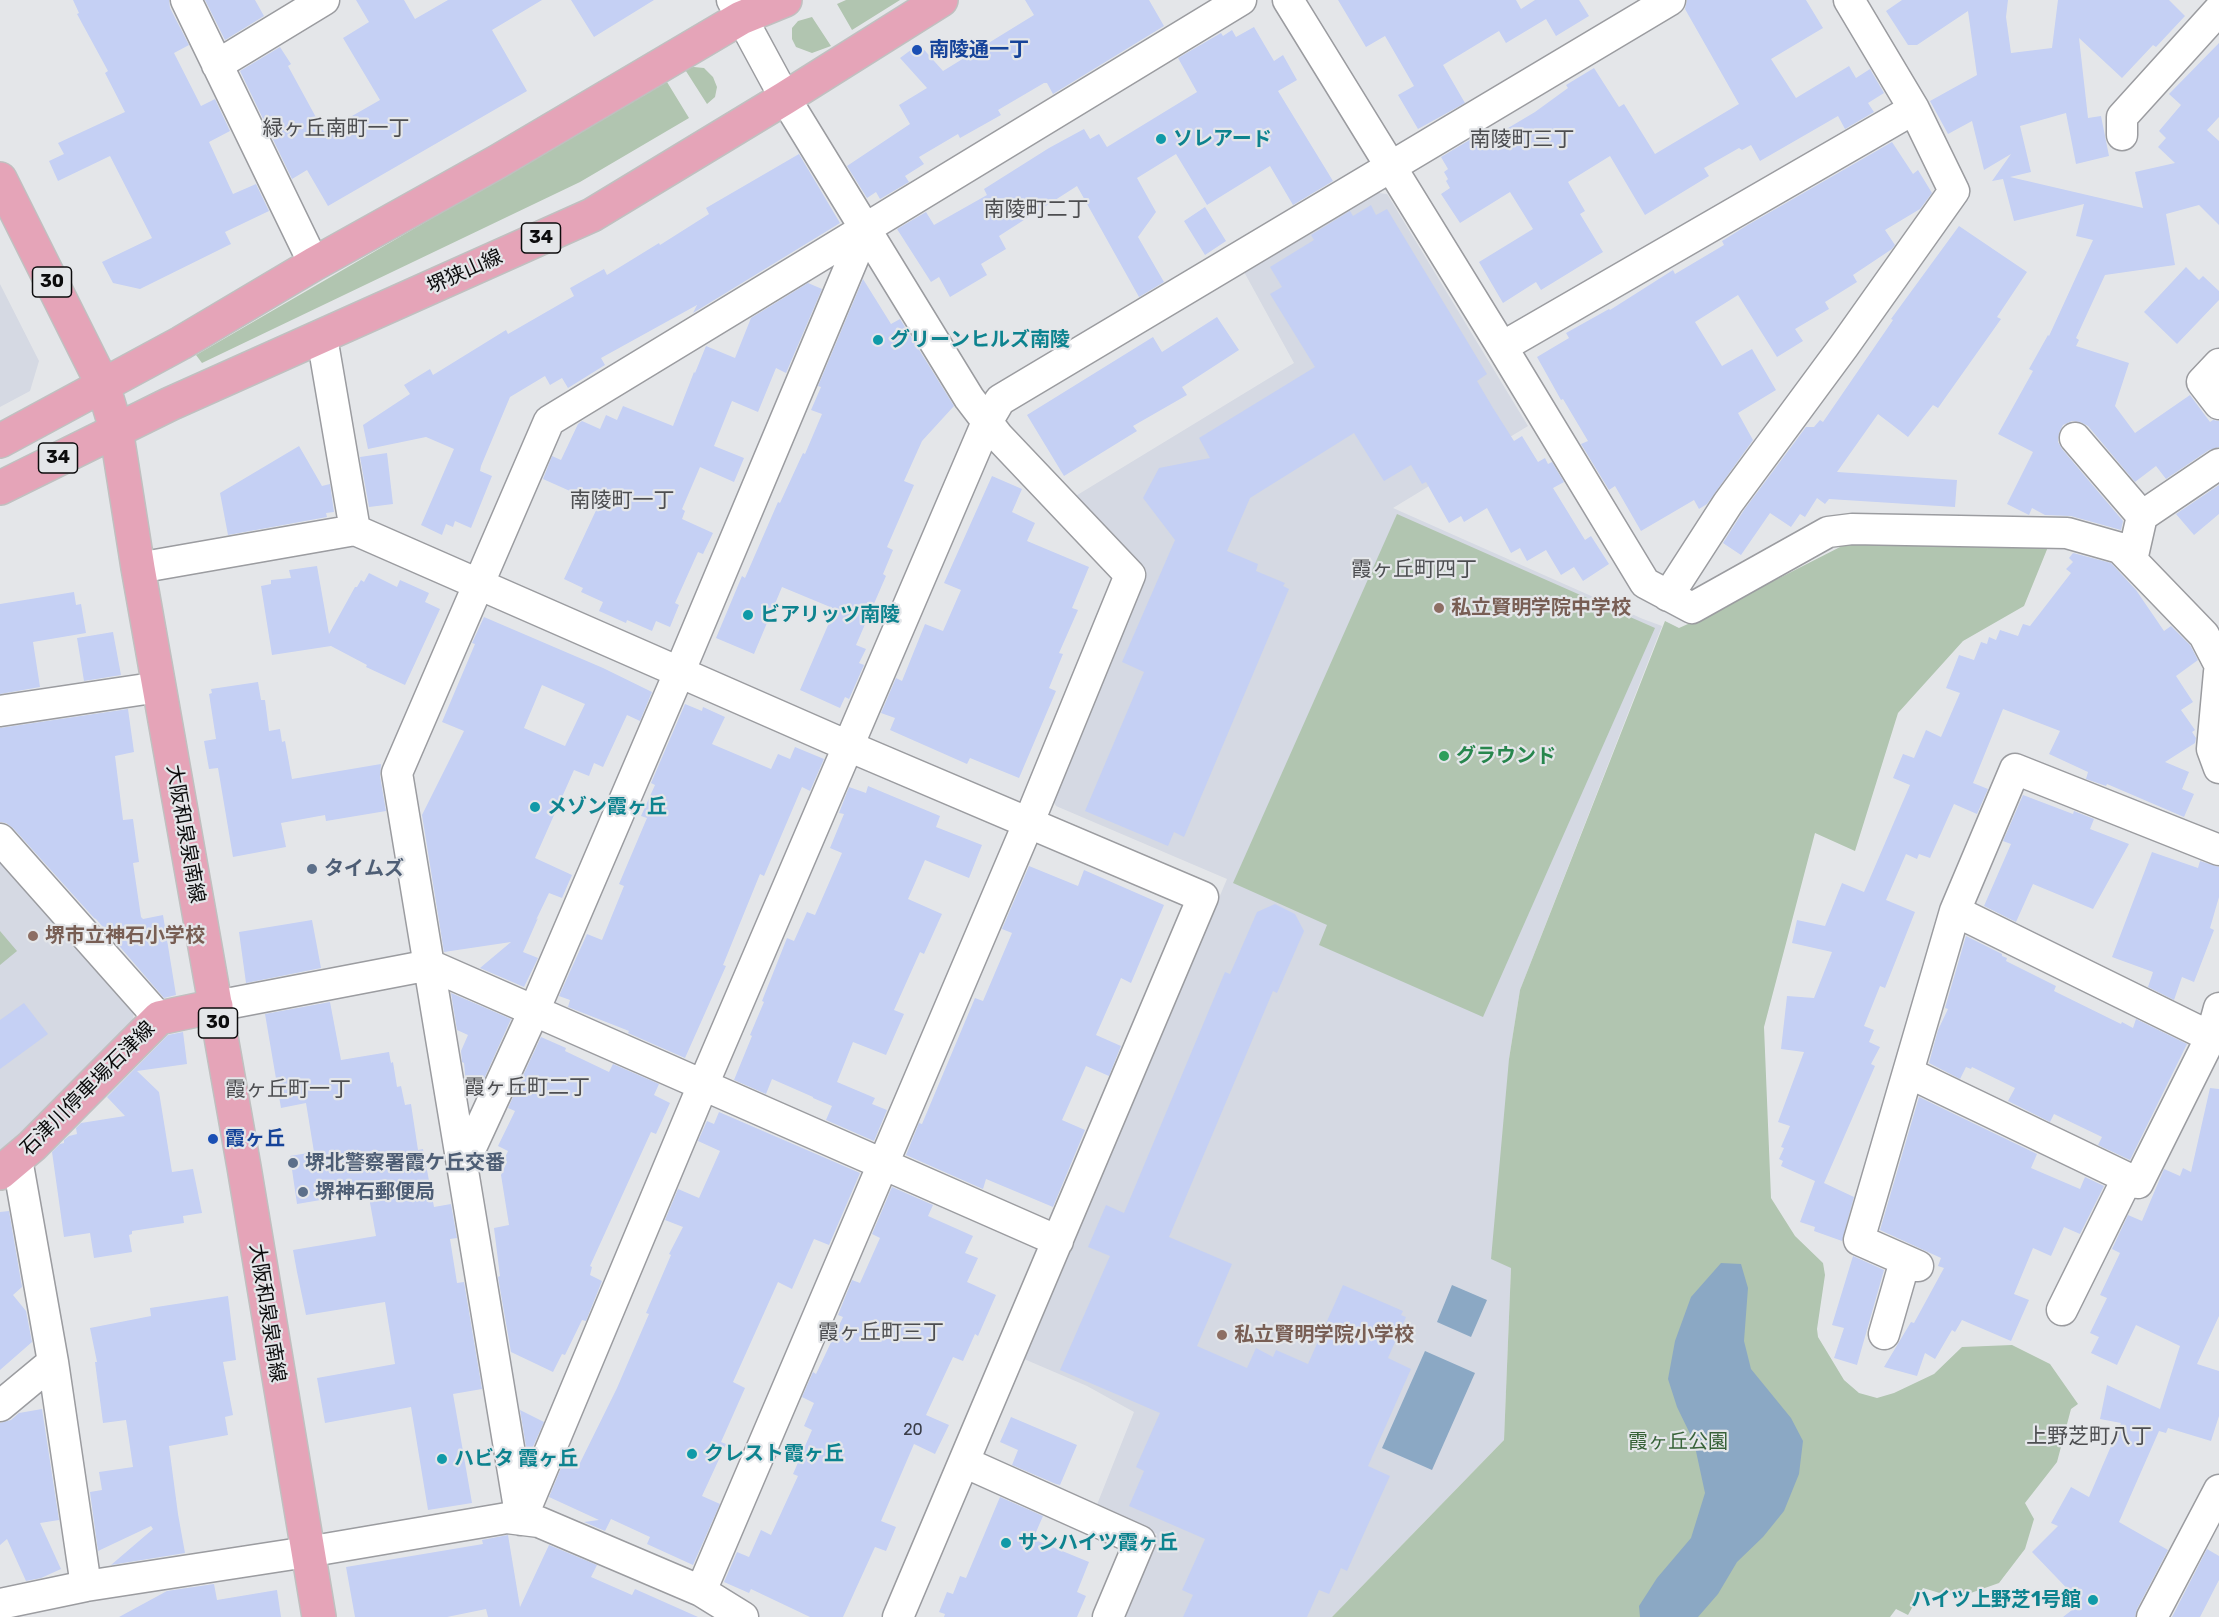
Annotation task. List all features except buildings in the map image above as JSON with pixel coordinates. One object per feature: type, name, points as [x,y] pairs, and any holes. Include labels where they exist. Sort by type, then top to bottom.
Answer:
[{"type":"main road","name":"34","points":[[0,441],[181,343],[314,264],[496,162],[737,9],[784,0]]},
{"type":"main road","name":"堺狭山線","points":[[0,488],[116,429],[592,215],[941,0]]},
{"type":"main road","name":"大阪和泉泉南線","points":[[0,179],[102,385],[116,429],[319,1617]]},
{"type":"main road","name":"石津川停車場石津線","points":[[8,1166],[32,1146],[159,1018],[216,1006]]},
{"type":"street","points":[[186,0],[314,264]]},
{"type":"street","points":[[217,65],[324,0]]},
{"type":"street","points":[[521,1520],[397,773],[549,421],[1241,0]]},
{"type":"street","points":[[1288,0],[1645,583],[1692,608],[1828,532],[1852,529],[2067,533],[2120,548],[2204,635],[2219,664]]},
{"type":"street","points":[[521,1520],[703,1085],[987,422],[1000,400],[1670,0]]},
{"type":"street","points":[[1668,596],[1728,503],[1844,346],[1954,191],[1914,109],[1849,0]]},
{"type":"street","points":[[2122,135],[2122,117],[2214,8]]},
{"type":"street","points":[[701,1590],[1028,824],[1130,575],[998,436],[969,398],[785,98],[737,9]]},
{"type":"street","points":[[1502,347],[1914,109]]},
{"type":"street","points":[[463,1165],[534,1011],[866,228]]},
{"type":"street","points":[[322,337],[355,530]]},
{"type":"street","points":[[2219,364],[2202,382],[2219,404]]},
{"type":"street","points":[[2075,438],[2142,516]]},
{"type":"street","points":[[2132,560],[2142,516],[2219,464]]},
{"type":"street","points":[[138,568],[355,530],[679,673],[1203,897],[898,1617]]},
{"type":"street","points":[[2219,672],[2211,749],[2219,768]]},
{"type":"street","points":[[0,711],[159,687]]},
{"type":"street","points":[[1884,1334],[1911,1263],[1859,1239],[1955,911],[2015,769],[2219,850]]},
{"type":"street","points":[[0,839],[159,1018]]},
{"type":"street","points":[[1955,911],[2215,1038]]},
{"type":"street","points":[[216,1006],[430,965],[1058,1241]]},
{"type":"street","points":[[1909,1073],[2138,1184],[2215,1038],[2219,1008]]},
{"type":"street","points":[[8,1166],[53,1362],[86,1586]]},
{"type":"street","points":[[2062,1310],[2127,1179]]},
{"type":"street","points":[[0,1406],[53,1362]]},
{"type":"street","points":[[964,1462],[1140,1541],[1108,1617]]},
{"type":"street","points":[[2152,1617],[2219,1490]]},
{"type":"street","points":[[0,1604],[86,1586],[507,1518],[539,1522],[701,1590],[743,1617]]},
{"type":"shaded area","points":[[1370,192],[1387,194],[1528,426],[1393,508],[1662,626],[1520,990],[1509,1059],[1511,1268],[1504,1440],[1332,1617],[1122,1617],[1157,1534],[1096,1507],[1134,1412],[1087,1386],[1024,1359],[1227,879],[1056,806],[1051,797],[1146,572],[1074,497],[1294,363],[1243,270]]},
{"type":"shaded area","points":[[0,284],[39,361],[30,391],[0,407]]},
{"type":"shaded area","name":"堺市立神石小学校","points":[[0,862],[134,1010],[133,1021],[0,1150]]},
{"type":"green space","points":[[846,0],[900,0],[852,30],[837,4]]},
{"type":"green space","points":[[812,17],[831,46],[812,53],[796,47],[792,39],[792,28],[798,21]]},
{"type":"green space","points":[[684,68],[704,68],[713,77],[717,87],[715,97],[707,104]]},
{"type":"green space","points":[[667,82],[689,118],[580,182],[202,363],[196,355]]},
{"type":"green space","name":"グラウンド","points":[[1397,514],[1655,628],[1483,1017],[1319,945],[1327,925],[1233,883]]},
{"type":"green space","name":"霞ヶ丘公園","points":[[2001,543],[2048,547],[2024,606],[1963,641],[1898,713],[1855,851],[1815,833],[1764,1027],[1771,1198],[1795,1236],[1823,1263],[1825,1275],[1817,1329],[1818,1337],[1844,1380],[1859,1393],[1877,1398],[1894,1393],[1934,1374],[1962,1347],[2012,1345],[2050,1364],[2078,1404],[2071,1409],[2057,1462],[2025,1503],[2034,1519],[2025,1549],[1999,1583],[1965,1595],[1943,1594],[1923,1588],[1908,1615],[1896,1609],[1890,1617],[1332,1617],[1504,1440],[1511,1268],[1491,1259],[1509,1059],[1520,990],[1665,621],[1679,628],[1844,545]]},
{"type":"green space","points":[[0,931],[17,951],[0,965]]},
{"type":"water","points":[[1721,1263],[1741,1264],[1748,1288],[1744,1341],[1751,1369],[1791,1418],[1803,1441],[1799,1474],[1784,1511],[1763,1537],[1737,1562],[1718,1594],[1698,1617],[1640,1617],[1639,1606],[1657,1578],[1691,1538],[1705,1493],[1694,1442],[1677,1407],[1668,1379],[1675,1341],[1691,1297]]},
{"type":"water","points":[[1452,1285],[1487,1300],[1471,1337],[1437,1322]]},
{"type":"water","points":[[1425,1351],[1475,1373],[1432,1470],[1382,1448]]},
{"type":"place","name":"南陵通一丁","points":[[917,50]]},
{"type":"place","name":"ソレアード","points":[[1161,139]]},
{"type":"place","name":"グリーンヒルズ南陵","points":[[878,340]]},
{"type":"place","name":"私立賢明学院中学校","points":[[1439,608]]},
{"type":"place","name":"ビアリッツ南陵","points":[[748,615]]},
{"type":"place","name":"グラウンド","points":[[1444,756]]},
{"type":"place","name":"メゾン霞ヶ丘","points":[[535,807]]},
{"type":"place","name":"タイムズ","points":[[312,869]]},
{"type":"place","name":"堺市立神石小学校","points":[[33,936]]},
{"type":"place","name":"霞ヶ丘","points":[[213,1139]]},
{"type":"place","name":"堺北警察署霞ケ丘交番","points":[[293,1163]]},
{"type":"place","name":"堺神石郵便局","points":[[303,1192]]},
{"type":"place","name":"私立賢明学院小学校","points":[[1222,1335]]},
{"type":"place","name":"クレスト霞ヶ丘","points":[[692,1454]]},
{"type":"place","name":"ハビタ 霞ヶ丘","points":[[442,1459]]},
{"type":"place","name":"サンハイツ霞ヶ丘","points":[[1006,1543]]},
{"type":"place","name":"ハイツ上野芝1号館","points":[[2093,1600]]},
{"type":"district","name":"緑ヶ丘南町一丁","points":[[336,129]]},
{"type":"district","name":"南陵町三丁","points":[[1522,140]]},
{"type":"district","name":"南陵町二丁","points":[[1036,210]]},
{"type":"district","name":"南陵町一丁","points":[[622,501]]},
{"type":"district","name":"霞ヶ丘町四丁","points":[[1414,570]]},
{"type":"district","name":"霞ヶ丘町二丁","points":[[527,1088]]},
{"type":"district","name":"霞ヶ丘町一丁","points":[[288,1090]]},
{"type":"district","name":"霞ヶ丘町三丁","points":[[881,1333]]},
{"type":"district","name":"上野芝町八丁","points":[[2089,1437]]}]
